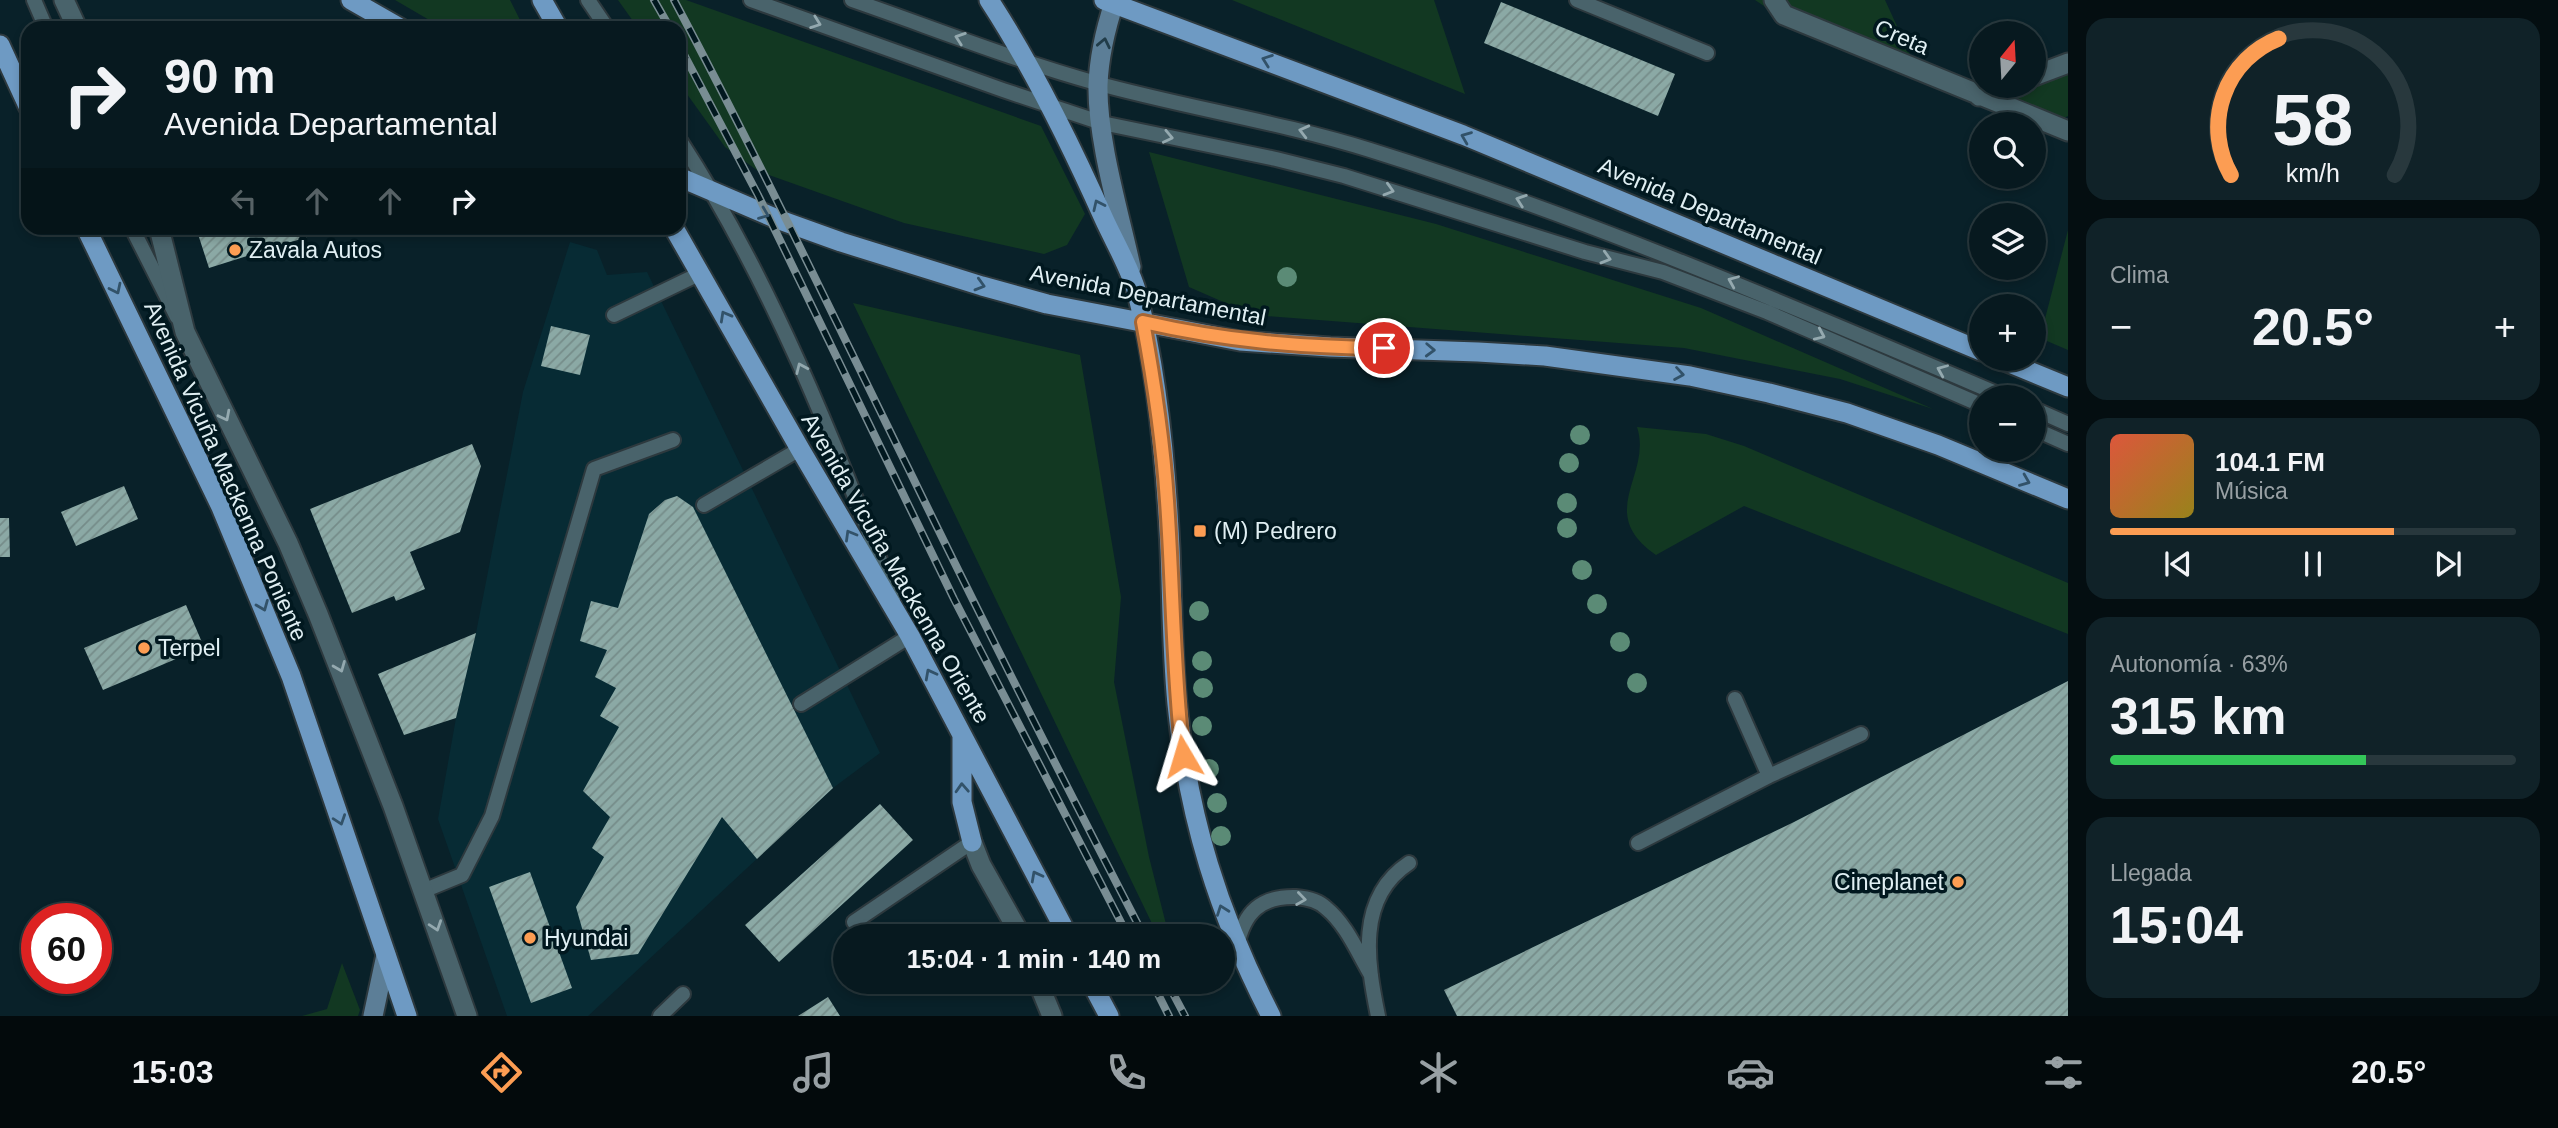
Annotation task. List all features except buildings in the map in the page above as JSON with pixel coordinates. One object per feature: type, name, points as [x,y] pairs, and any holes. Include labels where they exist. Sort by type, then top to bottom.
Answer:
[{"type":"main road","points":[[351,0],[388,21]]},
{"type":"main road","points":[[542,0],[554,21]]},
{"type":"main road","points":[[989,0],[1048,106],[1136,289]]},
{"type":"main road","points":[[1111,1],[1098,83],[1102,122],[1152,367],[1167,498],[1173,658],[1183,756],[1201,843],[1223,912],[1271,1016]]},
{"type":"main road","name":"Avenida Departamental","points":[[1111,1],[1463,135],[1969,346]]},
{"type":"main road","points":[[0,45],[21,91]]},
{"type":"main road","name":"Avenida Departamental","points":[[686,180],[841,242],[1047,304],[1240,341],[1545,356],[1690,376],[1847,413],[1938,445],[2068,499]]},
{"type":"main road","name":"Avenida Vicuña Mackenna Poniente","points":[[89,235],[221,507],[292,676],[407,1016]]},
{"type":"main road","name":"Avenida Vicuña Mackenna Oriente","points":[[678,235],[910,636],[1062,924]]},
{"type":"main road","points":[[2029,371],[2068,387]]},
{"type":"main road","points":[[962,734],[962,803],[972,842]]},
{"type":"main road","points":[[373,1016],[386,955]]},
{"type":"main road","points":[[1097,994],[1109,1016]]},
{"type":"street","points":[[64,0],[74,21]]},
{"type":"street","name":"Creta","points":[[1774,0],[1784,15],[1969,92]]},
{"type":"street","points":[[2046,71],[2068,63]]},
{"type":"street","name":"Creta","points":[[1984,98],[2068,131]]},
{"type":"street","name":"Avenida Vicuña Mackenna Poniente","points":[[161,235],[185,332],[283,532],[308,590],[363,726],[467,1016]]},
{"type":"street","points":[[972,842],[981,865],[1014,924]]},
{"type":"street","points":[[1043,994],[1052,1016]]},
{"type":"lane","points":[[34,0],[43,21]]},
{"type":"lane","points":[[588,0],[602,21]]},
{"type":"lane","points":[[751,0],[1048,106],[1102,122],[1344,176],[1585,252],[1663,272],[1767,312],[1969,400]]},
{"type":"lane","points":[[852,0],[1024,61],[1098,83],[1309,132],[1516,198],[1709,271],[1977,385]]},
{"type":"lane","points":[[1577,0],[1707,53]]},
{"type":"lane","points":[[686,150],[715,193],[752,264],[811,392],[910,636],[801,704]]},
{"type":"lane","name":"Avenida Vicuña Mackenna Poniente","points":[[135,235],[159,286],[185,332]]},
{"type":"lane","points":[[614,314],[701,274]]},
{"type":"lane","points":[[2046,414],[2068,424]]},
{"type":"lane","points":[[2046,434],[2068,444]]},
{"type":"lane","points":[[423,891],[463,875],[492,816],[594,469],[673,440]]},
{"type":"lane","points":[[704,505],[800,449]]},
{"type":"lane","points":[[1735,699],[1769,776]]},
{"type":"lane","points":[[1638,843],[1769,776],[1861,734]]},
{"type":"lane","points":[[854,922],[972,842]]},
{"type":"lane","points":[[1378,1016],[1371,975],[1369,936],[1375,905],[1395,872],[1409,863]]},
{"type":"lane","points":[[1237,947],[1245,920],[1261,904],[1283,897],[1306,898],[1327,908],[1345,931],[1371,975]]},
{"type":"lane","points":[[660,1016],[683,995]]},
{"type":"shaded area","points":[[570,242],[597,250],[607,275],[647,272],[880,753],[833,788],[588,1016],[507,1016],[438,819],[523,392]]},
{"type":"green space","points":[[395,0],[510,0],[520,21],[431,21]]},
{"type":"green space","points":[[618,0],[686,0],[1041,126],[1085,214],[1067,245],[1044,254],[904,223],[758,171],[725,147],[686,93],[686,21],[633,21]]},
{"type":"green space","points":[[1232,0],[1434,0],[1465,94]]},
{"type":"green space","points":[[1755,0],[1885,0],[1913,61],[1798,29]]},
{"type":"green space","points":[[2068,63],[2068,116],[2051,124],[2046,122],[2046,112],[2022,112],[2008,106],[2005,98],[2046,98],[2046,71]]},
{"type":"green space","points":[[1149,152],[1436,224],[1701,308],[1933,409],[1840,379],[1684,348],[1253,315],[1189,287]]},
{"type":"green space","points":[[2068,230],[2068,350],[2046,341],[2046,315]]},
{"type":"green space","points":[[853,303],[1080,355],[1121,597],[1114,682],[1149,857],[1166,924],[1152,924]]},
{"type":"green space","points":[[1637,427],[1706,434],[1744,446],[2068,583],[2068,634],[1744,506],[1656,555],[1638,539],[1629,524],[1629,493],[1640,445]]},
{"type":"green space","points":[[342,963],[360,1010],[358,1016],[302,1016],[327,1009]]},
{"type":"railway","points":[[654,0],[666,21]]},
{"type":"railway","points":[[674,0],[685,21]]},
{"type":"railway","points":[[686,23],[766,178],[998,651],[1138,924]]},
{"type":"railway","points":[[686,58],[758,195],[954,599],[1122,924]]},
{"type":"railway","points":[[1158,994],[1169,1016]]},
{"type":"railway","points":[[1173,994],[1185,1016]]},
{"type":"place","name":"Zavala Autos","points":[[235,250]]},
{"type":"place","name":"(M) Pedrero","points":[[1200,531]]},
{"type":"place","name":"Terpel","points":[[144,648]]},
{"type":"place","name":"Cineplanet","points":[[1958,882]]},
{"type":"place","name":"Hyundai","points":[[530,938]]},
{"type":"route","points":[[1183,756],[1173,658],[1170,547],[1163,454],[1152,367],[1143,322],[1240,341],[1384,348]]}]
